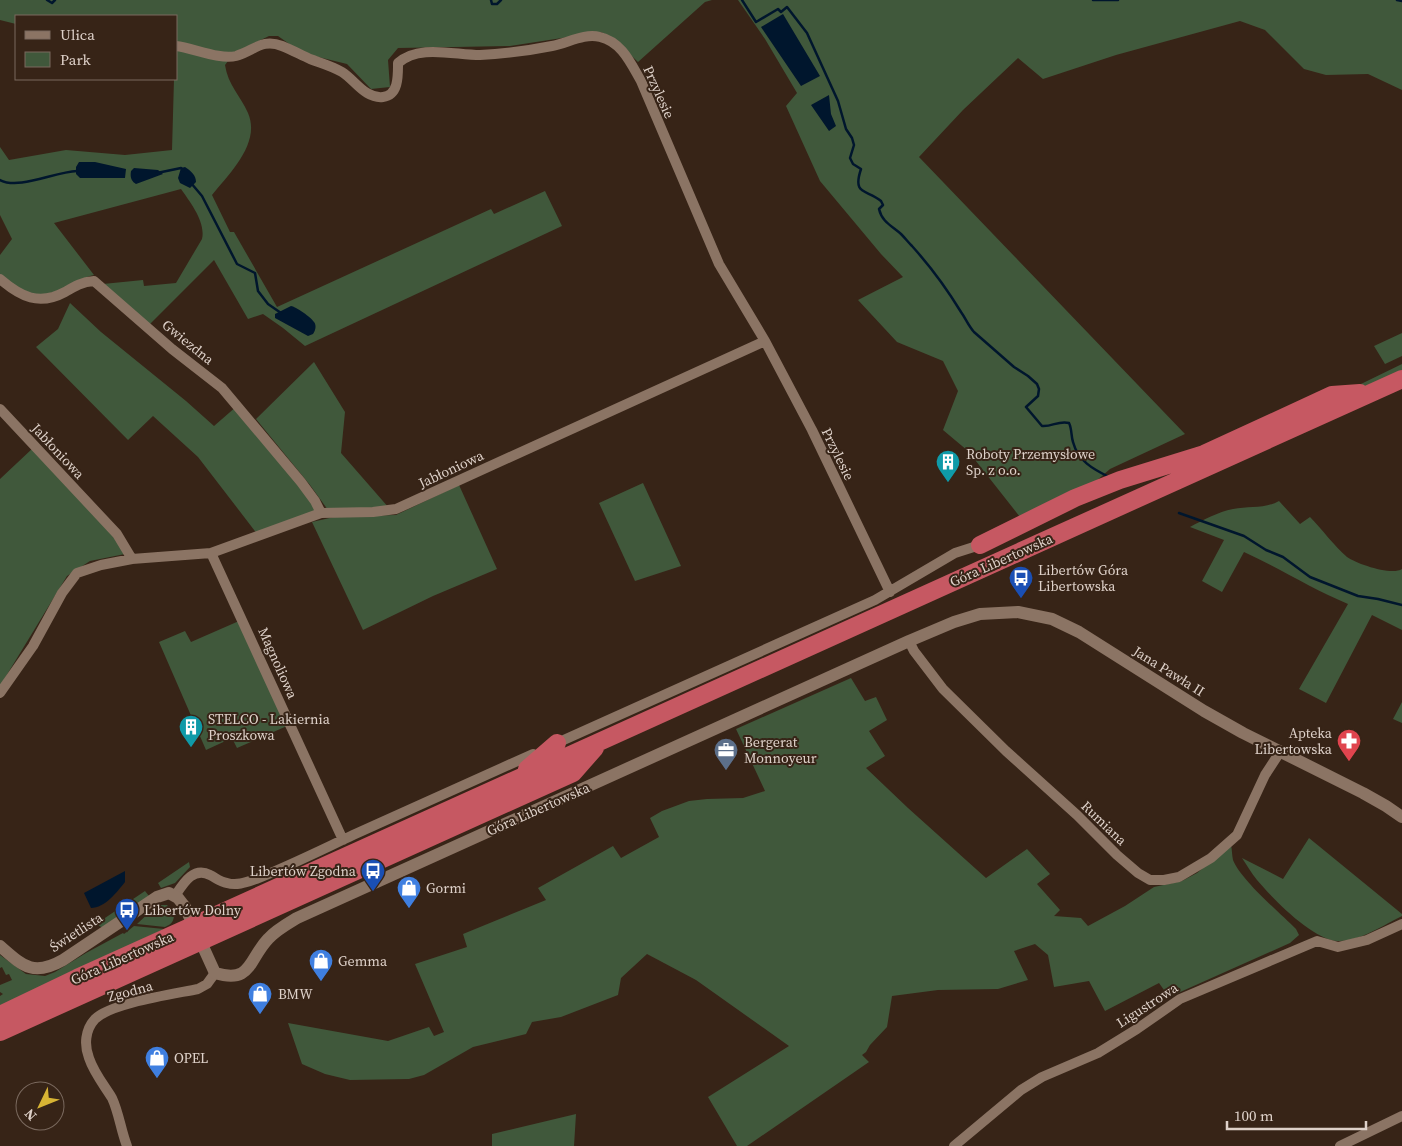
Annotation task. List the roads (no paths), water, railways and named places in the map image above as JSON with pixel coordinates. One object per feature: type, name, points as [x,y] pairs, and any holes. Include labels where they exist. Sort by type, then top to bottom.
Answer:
[{"type":"highway","name":"Góra Libertowska","points":[[0,1032],[198,933],[514,782],[1402,379]]},
{"type":"highway","points":[[980,545],[1075,498],[1120,480],[1204,454],[1332,395],[1373,392]]},
{"type":"highway","name":"Góra Libertowska","points":[[0,1015],[198,933],[572,773],[601,742]]},
{"type":"highway","points":[[514,782],[557,743]]},
{"type":"street","name":"Przylesie","points":[[178,46],[224,56],[236,56],[252,48],[269,43],[281,46],[341,72],[368,94],[378,97],[391,94],[396,87],[398,63],[407,55],[420,52],[480,54],[552,46],[587,36],[600,37],[610,41],[625,53],[641,81],[718,264],[765,341],[816,439],[890,592]]},
{"type":"street","name":"Gwiezdna","points":[[0,279],[27,298],[37,299],[51,298],[75,286],[94,281],[172,349],[222,388],[301,482],[321,513]]},
{"type":"street","name":"Jabłoniowa","points":[[0,693],[33,646],[71,580],[77,573],[87,568],[132,559],[211,553],[321,513],[373,512],[396,509],[765,341]]},
{"type":"street","name":"Jabłoniowa","points":[[0,409],[117,534],[132,559]]},
{"type":"street","name":"Góra Libertowska","points":[[557,743],[890,592],[955,553],[980,545]]},
{"type":"street","name":"Magnoliowa","points":[[211,553],[343,840]]},
{"type":"street","name":"Jana Pawła II","points":[[909,641],[954,622],[980,614],[1018,612],[1052,619],[1079,632],[1204,711],[1386,806],[1402,817]]},
{"type":"street","name":"Góra Libertowska","points":[[215,973],[231,977],[241,975],[269,938],[302,916],[909,641]]},
{"type":"street","name":"Rumiana","points":[[909,641],[914,651],[943,690],[1077,815],[1117,855],[1138,873],[1150,880],[1179,877],[1211,858],[1237,835],[1265,775],[1280,752]]},
{"type":"street","points":[[215,973],[198,933],[182,903],[175,896],[185,882],[194,874],[204,872],[229,884],[245,883],[291,865],[533,754]]},
{"type":"street","name":"Świetlista","points":[[0,946],[28,967],[47,968],[63,960],[157,897],[169,893],[175,896]]},
{"type":"street","name":"Ligustrowa","points":[[954,1146],[1021,1090],[1042,1077],[1098,1053],[1180,999],[1317,941],[1338,947],[1367,940],[1402,924]]},
{"type":"street","name":"Zgodna","points":[[127,1146],[112,1099],[93,1070],[86,1049],[89,1027],[96,1018],[107,1011],[123,1005],[204,986],[215,973]]},
{"type":"street","points":[[1340,1146],[1402,1116]]},
{"type":"water","points":[[783,14],[820,76],[801,86],[761,27]]},
{"type":"water","points":[[829,95],[831,114],[836,126],[829,131],[811,105]]},
{"type":"water","points":[[79,162],[95,162],[126,169],[125,178],[80,178],[76,174],[76,167]]},
{"type":"water","points":[[185,167],[193,173],[196,180],[190,188],[180,183],[178,178],[181,168]]},
{"type":"water","points":[[134,168],[158,170],[163,174],[136,184],[131,177],[131,171]]},
{"type":"water","points":[[291,306],[313,320],[316,327],[313,334],[308,336],[275,318],[275,314]]},
{"type":"water","points":[[125,871],[125,882],[114,895],[101,905],[91,908],[84,893]]},
{"type":"waterway","points":[[47,0],[52,3],[55,0]]},
{"type":"waterway","points":[[491,0],[492,4],[497,4],[501,0]]},
{"type":"waterway","points":[[742,0],[756,22],[778,9],[781,12],[787,7],[807,33],[838,101],[846,129],[854,145],[850,158],[853,164],[861,169],[858,184],[862,191],[881,201],[883,205],[879,209],[882,217],[925,262],[956,303],[974,332],[1014,367],[1037,384],[1039,389],[1038,396],[1026,407],[1042,426],[1062,422],[1069,423],[1078,454],[1092,467],[1109,477]]},
{"type":"waterway","points":[[1093,0],[1118,0]]},
{"type":"waterway","points":[[1397,0],[1402,1]]},
{"type":"waterway","points":[[157,173],[181,168],[183,170]]},
{"type":"waterway","points":[[0,180],[8,183],[27,182],[77,171]]},
{"type":"waterway","points":[[191,183],[202,196],[237,264],[255,273],[258,291],[268,304],[281,313]]},
{"type":"waterway","points":[[1179,513],[1244,536],[1266,550],[1283,557],[1310,577],[1358,596],[1402,605]]},
{"type":"place","name":"Roboty Przemysłowe Sp. z o.o.","points":[[948,483]]},
{"type":"place","name":"Libertów Góra Libertowska","points":[[1021,599]]},
{"type":"place","name":"STELCO - Lakiernia Proszkowa","points":[[191,748]]},
{"type":"place","name":"Apteka Libertowska","points":[[1349,762]]},
{"type":"place","name":"Bergerat Monnoyeur","points":[[726,771]]},
{"type":"place","name":"Libertów Zgodna","points":[[373,892]]},
{"type":"place","name":"Gormi","points":[[409,909]]},
{"type":"place","name":"Libertów Dolny","points":[[127,931]]},
{"type":"place","name":"Gemma","points":[[321,982]]},
{"type":"place","name":"BMW","points":[[260,1015]]},
{"type":"place","name":"OPEL","points":[[157,1079]]}]
